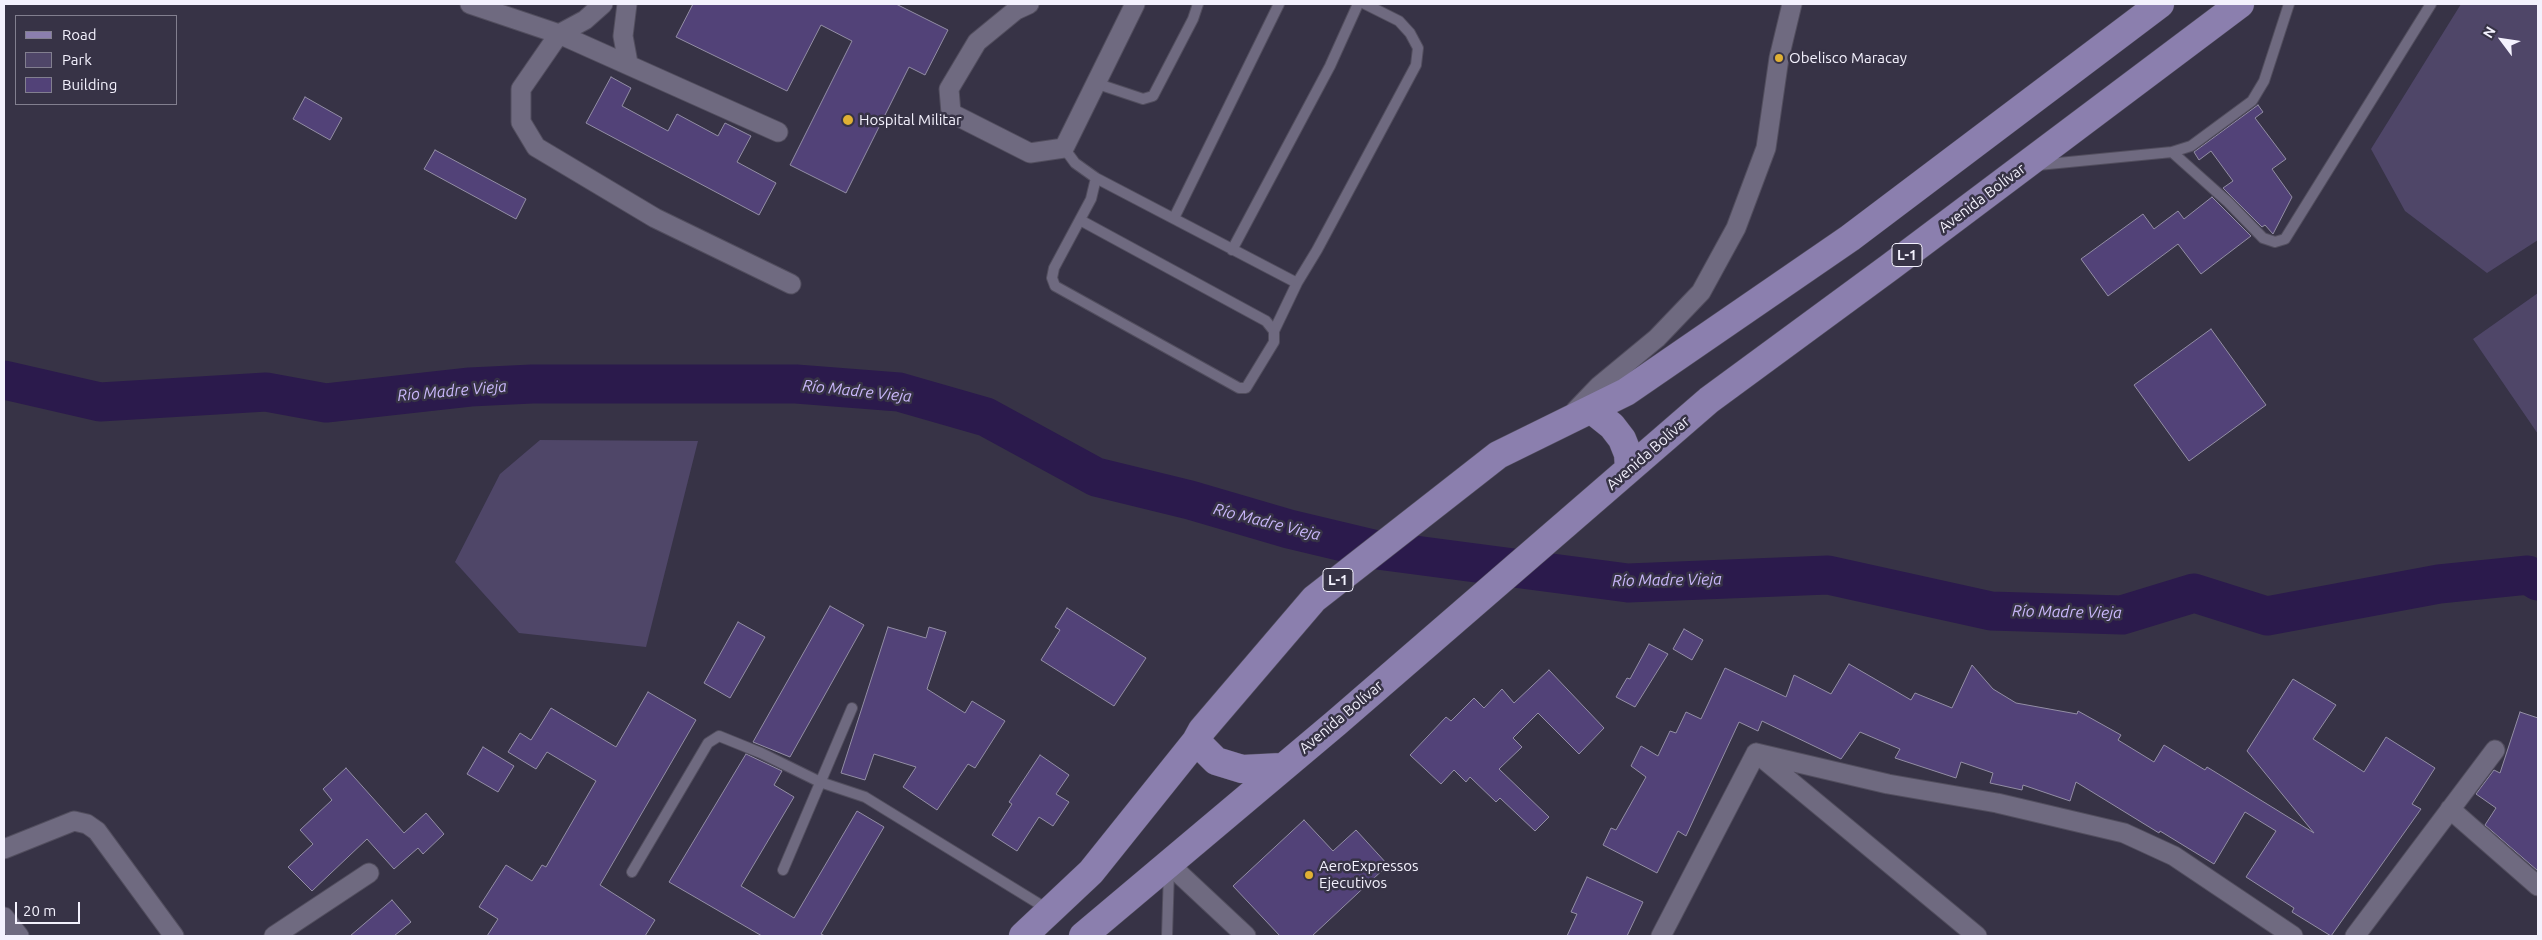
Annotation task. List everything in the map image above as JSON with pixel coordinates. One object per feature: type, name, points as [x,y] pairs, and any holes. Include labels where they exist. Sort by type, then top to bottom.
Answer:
[{"type":"main road","name":"L-1","points":[[1023,936],[1091,872],[1199,736],[1314,599],[1498,455],[1626,392],[1850,238],[2160,4]]},
{"type":"main road","name":"Avenida Bolívar","points":[[1083,936],[1281,767],[1336,723],[1709,400],[2240,4]]},
{"type":"main road","points":[[1592,410],[1612,426],[1622,439],[1628,454],[1630,469]]},
{"type":"main road","points":[[1199,736],[1216,761],[1242,769],[1281,767]]},
{"type":"street","points":[[470,4],[559,34],[628,63],[778,132]]},
{"type":"street","points":[[603,4],[585,20],[559,34],[521,89],[521,122],[536,147],[655,218],[791,284]]},
{"type":"street","points":[[627,4],[623,36],[628,63]]},
{"type":"street","points":[[1029,4],[1016,10],[977,42],[949,89],[951,113],[1030,153],[1064,148],[1134,4]]},
{"type":"street","points":[[1561,425],[1599,386],[1657,338],[1701,292],[1736,228],[1766,148],[1779,58],[1792,4]]},
{"type":"street","points":[[2356,936],[2495,750]]},
{"type":"street","points":[[1661,936],[1756,753]]},
{"type":"street","points":[[1756,753],[1977,936]]},
{"type":"street","points":[[1756,753],[1888,784],[1997,803],[2124,833],[2174,856],[2293,936]]},
{"type":"street","points":[[2450,809],[2538,886]]},
{"type":"street","points":[[4,849],[74,821],[87,824],[97,831],[174,936]]},
{"type":"street","points":[[1169,864],[1246,936]]},
{"type":"street","points":[[274,936],[369,873]]},
{"type":"street","points":[[4,917],[18,936]]},
{"type":"lane","points":[[1095,83],[1143,100],[1152,96],[1193,19],[1198,4]]},
{"type":"lane","points":[[1174,218],[1279,4]]},
{"type":"lane","points":[[1232,250],[1330,66],[1358,4]]},
{"type":"lane","points":[[1096,178],[1091,199],[1054,268],[1052,278],[1055,286],[1239,388],[1246,388],[1274,342],[1274,330],[1296,283],[1317,250],[1416,65],[1418,48],[1410,32],[1399,20],[1365,4]]},
{"type":"lane","points":[[2024,166],[2172,152],[2191,146],[2252,101],[2264,81],[2290,4]]},
{"type":"lane","points":[[2172,152],[2228,202],[2263,238],[2275,242],[2285,238],[2431,4]]},
{"type":"lane","points":[[1064,148],[1075,163],[1096,178],[1296,283]]},
{"type":"lane","points":[[1080,220],[1266,321],[1274,330]]},
{"type":"lane","points":[[783,870],[852,708]]},
{"type":"lane","points":[[632,872],[713,738],[719,736],[761,753],[820,782],[865,797],[1050,911]]},
{"type":"lane","points":[[1167,936],[1169,864]]},
{"type":"green space","points":[[2461,4],[2538,4],[2538,240],[2487,273],[2405,211],[2371,149]]},
{"type":"green space","points":[[2538,293],[2538,434],[2473,339]]},
{"type":"green space","points":[[540,440],[698,441],[646,647],[519,633],[455,562],[500,474]]},
{"type":"building","name":"Hospital Militar","points":[[693,4],[896,4],[948,30],[925,75],[909,67],[846,193],[790,165],[852,41],[821,25],[787,91],[676,37]]},
{"type":"building","points":[[611,77],[631,88],[622,106],[668,131],[677,114],[718,136],[725,123],[751,136],[737,162],[776,183],[759,215],[586,123]]},
{"type":"building","points":[[305,97],[342,118],[330,140],[293,119]]},
{"type":"building","points":[[2258,105],[2263,112],[2255,118],[2286,159],[2272,169],[2292,197],[2273,234],[2265,225],[2262,227],[2223,188],[2233,181],[2211,151],[2199,160],[2194,152]]},
{"type":"building","points":[[435,150],[526,199],[516,219],[424,169]]},
{"type":"building","points":[[2212,197],[2251,236],[2201,274],[2178,244],[2108,296],[2081,259],[2143,214],[2154,229],[2178,211],[2184,219]]},
{"type":"building","points":[[2211,329],[2266,405],[2189,461],[2134,385]]},
{"type":"building","points":[[830,606],[864,625],[790,757],[753,742]]},
{"type":"building","points":[[1067,608],[1146,658],[1114,706],[1041,660],[1060,630],[1055,627]]},
{"type":"building","points":[[738,622],[765,637],[730,698],[704,683]]},
{"type":"building","points":[[888,627],[926,638],[929,627],[946,632],[927,689],[965,713],[972,701],[1005,721],[975,768],[968,764],[937,810],[903,787],[916,767],[874,754],[865,780],[841,773]]},
{"type":"building","points":[[1684,629],[1703,640],[1692,660],[1673,649]]},
{"type":"building","points":[[1649,644],[1668,654],[1635,707],[1616,697],[1627,678],[1630,679]]},
{"type":"building","points":[[1849,664],[1911,700],[1915,693],[1952,708],[1972,665],[1993,689],[2016,703],[2077,714],[2078,711],[2121,735],[2118,740],[2154,762],[2164,745],[2205,770],[2207,767],[2314,833],[2247,751],[2293,679],[2336,705],[2313,739],[2364,772],[2386,737],[2435,768],[2412,804],[2421,809],[2331,936],[2292,912],[2294,908],[2246,877],[2276,831],[2245,812],[2214,864],[2076,782],[2070,801],[2023,785],[2022,790],[1990,783],[1993,773],[1961,762],[1956,778],[1895,758],[1900,749],[1860,732],[1841,759],[1762,721],[1758,731],[1739,722],[1686,836],[1678,831],[1657,873],[1603,845],[1611,828],[1616,830],[1646,777],[1631,766],[1641,746],[1658,756],[1670,731],[1676,733],[1686,712],[1701,719],[1725,668],[1786,697],[1794,675],[1831,694]]},
{"type":"building","points":[[1549,670],[1604,728],[1579,754],[1538,713],[1513,738],[1522,747],[1499,769],[1549,817],[1535,831],[1500,798],[1496,802],[1470,777],[1466,782],[1454,770],[1441,784],[1410,755],[1446,717],[1451,721],[1474,698],[1484,708],[1502,689],[1514,703]]},
{"type":"building","points":[[648,692],[696,720],[600,885],[655,920],[645,936],[487,936],[498,919],[479,907],[506,865],[532,881],[542,865],[546,867],[596,781],[547,752],[536,769],[508,752],[520,733],[531,740],[551,708],[616,747]]},
{"type":"building","points":[[2520,712],[2538,718],[2538,871],[2485,825],[2496,808],[2476,794],[2494,770],[2500,773]]},
{"type":"building","points":[[483,747],[514,766],[498,792],[467,774]]},
{"type":"building","points":[[746,754],[782,771],[774,785],[794,797],[741,886],[794,918],[857,811],[884,827],[821,934],[825,936],[762,936],[669,882]]},
{"type":"building","points":[[1040,755],[1069,775],[1056,794],[1069,802],[1053,826],[1039,817],[1017,851],[992,835],[1012,804],[1009,802]]},
{"type":"building","points":[[346,768],[404,833],[426,813],[444,834],[423,854],[418,848],[394,869],[367,839],[312,891],[288,867],[313,844],[300,830],[332,800],[323,789]]},
{"type":"building","points":[[1304,820],[1333,851],[1356,830],[1388,865],[1312,936],[1280,936],[1233,886]]},
{"type":"building","points":[[1587,877],[1643,902],[1627,936],[1567,936],[1577,914],[1571,912]]},
{"type":"building","points":[[392,900],[411,922],[394,936],[350,936]]},
{"type":"waterway","name":"Río Madre Vieja","points":[[4,380],[100,402],[266,392],[326,403],[470,387],[532,384],[796,384],[899,392],[986,417],[1096,477],[1190,500],[1289,529],[1377,550],[1628,583],[1828,575],[1991,611],[2122,615],[2194,593],[2267,616],[2439,584],[2528,575],[2538,581]]},
{"type":"place","name":"Obelisco Maracay","points":[[1779,58]]},
{"type":"place","name":"Hospital Militar","points":[[848,120]]},
{"type":"place","name":"AeroExpressos Ejecutivos","points":[[1309,875]]}]
